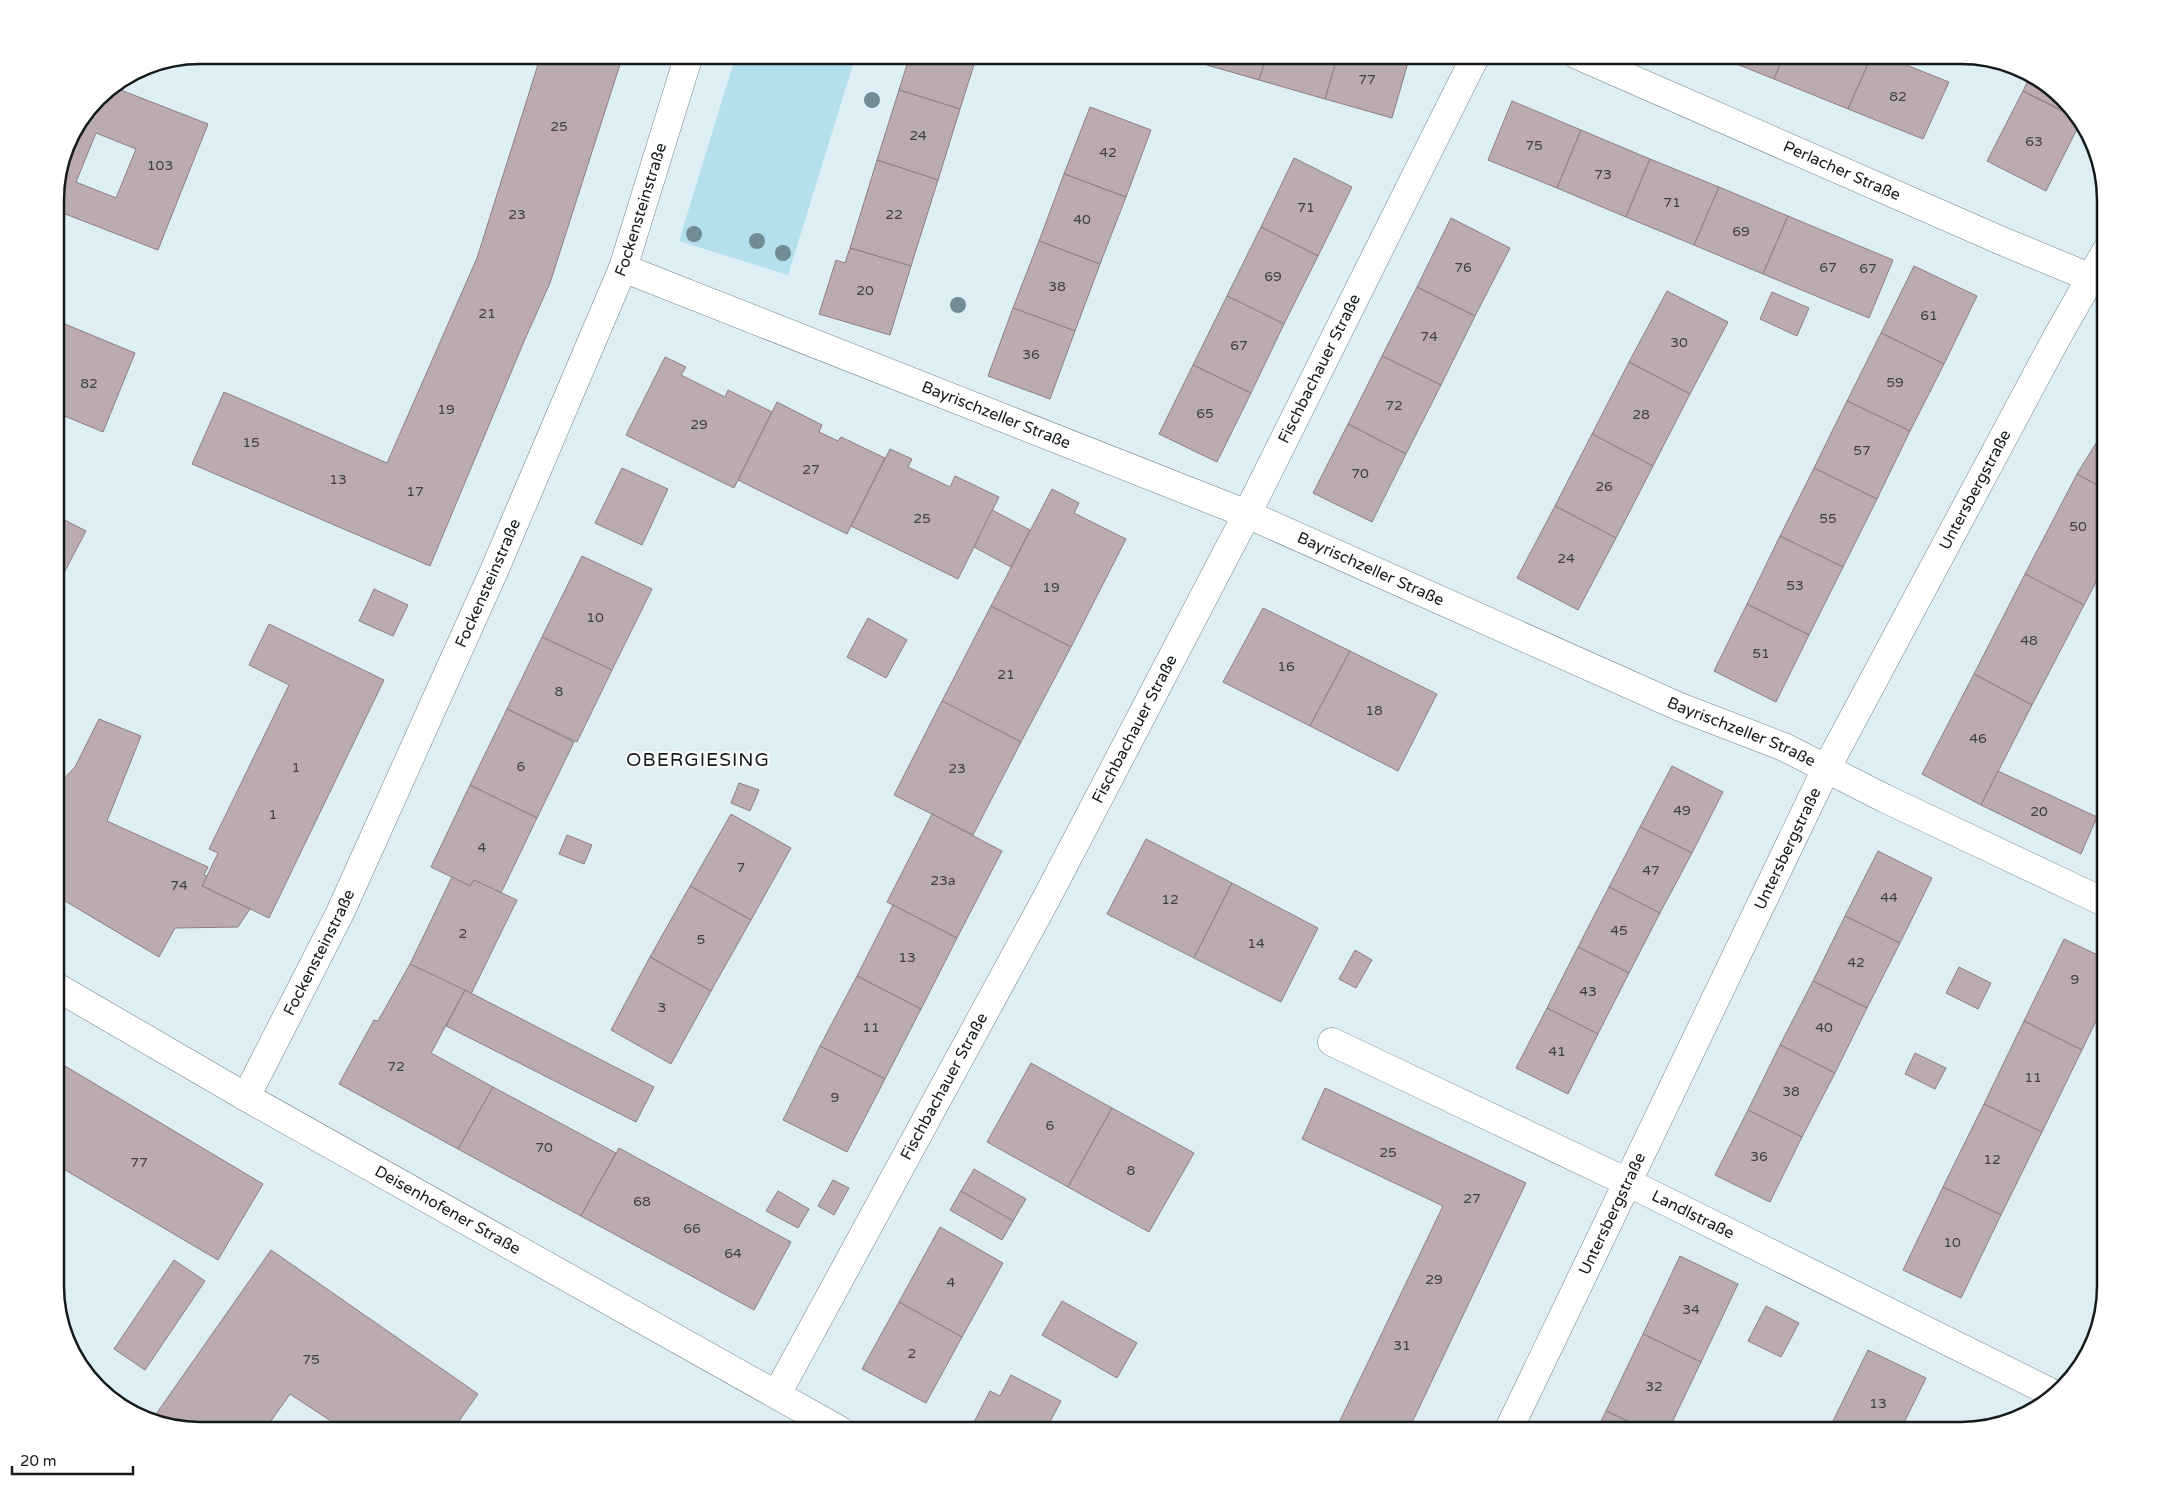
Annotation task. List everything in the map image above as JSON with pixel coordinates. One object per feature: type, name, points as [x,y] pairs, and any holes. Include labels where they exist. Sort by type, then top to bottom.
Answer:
[{"type":"street","name":"Fockensteinstraße","points":[[246,1096],[340,913],[470,627],[623,268],[686,64]]},
{"type":"street","name":"Fischbachauer Straße","points":[[777,1394],[1046,899],[1247,514],[1472,64]]},
{"type":"street","name":"Perlacher Straße","points":[[1598,64],[2097,281]]},
{"type":"street","name":"Bayrischzeller Straße","points":[[623,268],[1247,514],[1680,707],[1784,747],[2097,899]]},
{"type":"street","name":"Untersbergstraße","points":[[1512,1422],[1826,769],[2057,337],[2097,282]]},
{"type":"street","name":"Deisenhofener Straße","points":[[64,991],[246,1096],[826,1422]]},
{"type":"street","name":"Landlstraße","points":[[1332,1042],[1627,1182],[2048,1391]]},
{"type":"shaded area","points":[[733,64],[853,64],[788,275],[679,241]]},
{"type":"building","points":[[538,64],[620,64],[550,283],[430,566],[192,464],[224,392],[387,463],[477,258]]},
{"type":"building","points":[[907,64],[974,64],[960,109],[899,90]]},
{"type":"building","points":[[1203,64],[1264,64],[1259,80]]},
{"type":"building","points":[[1264,64],[1335,64],[1325,99],[1259,80]]},
{"type":"building","points":[[1335,64],[1408,64],[1392,118],[1325,99]]},
{"type":"building","points":[[1736,64],[1780,64],[1774,79]]},
{"type":"building","points":[[1780,64],[1868,64],[1848,109],[1774,79]]},
{"type":"building","points":[[1868,64],[1904,64],[1949,82],[1923,139],[1848,109]]},
{"type":"building","points":[[2027,82],[2044,92],[2063,111],[2023,91]]},
{"type":"building","points":[[120,90],[208,124],[158,250],[64,213],[65,182],[68,164],[74,148],[97,110]],"holes":[[[96,133],[136,149],[116,198],[76,182]]]},
{"type":"building","points":[[899,90],[960,109],[938,180],[877,160]]},
{"type":"building","points":[[2023,91],[2065,113],[2077,129],[2046,191],[1987,161]]},
{"type":"building","points":[[1512,101],[1581,130],[1557,188],[1488,160]]},
{"type":"building","points":[[1090,107],[1151,130],[1126,197],[1064,174]]},
{"type":"building","points":[[1581,130],[1650,159],[1626,217],[1557,188]]},
{"type":"building","points":[[1294,158],[1352,187],[1318,256],[1261,227]]},
{"type":"building","points":[[1650,159],[1719,187],[1694,245],[1626,217]]},
{"type":"building","points":[[877,160],[938,180],[911,266],[850,248]]},
{"type":"building","points":[[1064,174],[1126,197],[1100,264],[1039,241]]},
{"type":"building","points":[[1719,187],[1788,216],[1763,274],[1694,245]]},
{"type":"building","points":[[1788,216],[1893,260],[1869,318],[1763,274]]},
{"type":"building","points":[[1451,218],[1510,248],[1475,316],[1417,287]]},
{"type":"building","points":[[1261,227],[1318,256],[1284,324],[1227,296]]},
{"type":"building","points":[[1039,241],[1100,264],[1075,331],[1013,308]]},
{"type":"building","points":[[850,248],[911,266],[890,335],[819,314],[836,260],[845,263]]},
{"type":"building","points":[[1914,266],[1977,296],[1944,364],[1881,333]]},
{"type":"building","points":[[1417,287],[1475,316],[1441,385],[1382,356]]},
{"type":"building","points":[[1667,291],[1728,322],[1690,394],[1629,362]]},
{"type":"building","points":[[1772,292],[1809,308],[1797,336],[1760,319]]},
{"type":"building","points":[[1227,296],[1284,324],[1251,393],[1193,365]]},
{"type":"building","points":[[1013,308],[1075,331],[1050,399],[988,376]]},
{"type":"building","points":[[64,324],[135,353],[103,432],[64,416]]},
{"type":"building","points":[[1881,333],[1944,364],[1910,431],[1847,401]]},
{"type":"building","points":[[1382,356],[1441,385],[1406,454],[1348,424]]},
{"type":"building","points":[[665,357],[686,367],[681,375],[725,397],[728,390],[772,412],[734,488],[626,435]]},
{"type":"building","points":[[1629,362],[1690,394],[1653,466],[1592,434]]},
{"type":"building","points":[[1193,365],[1251,393],[1217,462],[1159,434]]},
{"type":"building","points":[[1847,401],[1910,431],[1877,499],[1814,468]]},
{"type":"building","points":[[777,402],[822,425],[819,432],[838,441],[841,437],[885,458],[847,534],[738,480]]},
{"type":"building","points":[[1348,424],[1406,454],[1372,522],[1313,493]]},
{"type":"building","points":[[1592,434],[1653,466],[1616,538],[1555,506]]},
{"type":"building","points":[[2097,442],[2097,485],[2077,474]]},
{"type":"building","points":[[890,449],[912,459],[908,467],[950,487],[955,476],[999,497],[958,579],[851,526]]},
{"type":"building","points":[[622,468],[668,489],[642,545],[595,523]]},
{"type":"building","points":[[1814,468],[1877,499],[1843,567],[1780,536]]},
{"type":"building","points":[[2077,474],[2097,485],[2097,580],[2084,605],[2025,574]]},
{"type":"building","points":[[1052,489],[1079,503],[1074,513],[1126,539],[1071,647],[991,606]]},
{"type":"building","points":[[1555,506],[1616,538],[1578,610],[1517,578]]},
{"type":"building","points":[[992,510],[1030,530],[1011,567],[974,547]]},
{"type":"building","points":[[64,520],[86,531],[64,573]]},
{"type":"building","points":[[1780,536],[1843,567],[1809,635],[1747,604]]},
{"type":"building","points":[[582,556],[652,589],[612,670],[542,637]]},
{"type":"building","points":[[2025,574],[2084,605],[2032,705],[1974,674]]},
{"type":"building","points":[[374,589],[408,605],[393,636],[359,621]]},
{"type":"building","points":[[1747,604],[1809,635],[1776,702],[1714,671]]},
{"type":"building","points":[[991,606],[1071,647],[1021,742],[942,701]]},
{"type":"building","points":[[1263,608],[1350,651],[1310,726],[1223,682]]},
{"type":"building","points":[[868,618],[907,640],[886,678],[847,657]]},
{"type":"building","points":[[269,624],[384,680],[269,918],[202,886],[218,853],[209,849],[289,685],[249,665]]},
{"type":"building","points":[[542,637],[612,670],[577,742],[507,709]]},
{"type":"building","points":[[1350,651],[1437,694],[1398,771],[1310,726]]},
{"type":"building","points":[[1974,674],[2032,705],[1981,805],[1922,774]]},
{"type":"building","points":[[942,701],[1021,742],[973,835],[894,795]]},
{"type":"building","points":[[507,709],[574,742],[537,818],[470,785]]},
{"type":"building","points":[[99,719],[141,736],[107,821],[208,867],[204,875],[207,876],[202,886],[250,909],[238,927],[175,928],[159,957],[64,900],[64,779],[75,767]]},
{"type":"building","points":[[1672,766],[1723,792],[1692,853],[1640,827]]},
{"type":"building","points":[[1998,771],[2097,817],[2081,854],[1981,805]]},
{"type":"building","points":[[739,783],[759,790],[750,811],[731,803]]},
{"type":"building","points":[[470,785],[537,818],[501,893],[474,880],[470,886],[431,867]]},
{"type":"building","points":[[731,814],[791,848],[751,920],[690,886]]},
{"type":"building","points":[[932,814],[1002,851],[957,938],[887,902]]},
{"type":"building","points":[[1640,827],[1692,853],[1660,913],[1609,887]]},
{"type":"building","points":[[567,835],[592,845],[584,864],[559,854]]},
{"type":"building","points":[[1146,839],[1232,883],[1194,958],[1107,914]]},
{"type":"building","points":[[1878,851],[1932,878],[1900,943],[1845,916]]},
{"type":"building","points":[[452,877],[470,886],[474,880],[517,900],[471,994],[410,964]]},
{"type":"building","points":[[1232,883],[1318,928],[1281,1002],[1194,958]]},
{"type":"building","points":[[690,886],[751,920],[711,991],[650,957]]},
{"type":"building","points":[[1609,887],[1660,913],[1629,973],[1578,947]]},
{"type":"building","points":[[893,905],[957,938],[921,1009],[857,976]]},
{"type":"building","points":[[1845,916],[1900,943],[1867,1008],[1813,981]]},
{"type":"building","points":[[2064,939],[2097,955],[2097,1019],[2082,1050],[2024,1021]]},
{"type":"building","points":[[1578,947],[1629,973],[1598,1034],[1547,1008]]},
{"type":"building","points":[[1355,950],[1372,960],[1356,988],[1339,979]]},
{"type":"building","points":[[650,957],[711,991],[671,1064],[611,1030]]},
{"type":"building","points":[[410,964],[465,990],[431,1053],[493,1087],[458,1149],[339,1084],[374,1020],[378,1021]]},
{"type":"building","points":[[1959,967],[1991,983],[1978,1009],[1946,993]]},
{"type":"building","points":[[857,976],[921,1009],[885,1079],[820,1046]]},
{"type":"building","points":[[1813,981],[1867,1008],[1835,1073],[1780,1045]]},
{"type":"building","points":[[465,990],[654,1087],[636,1122],[446,1026]]},
{"type":"building","points":[[1547,1008],[1598,1034],[1568,1094],[1516,1068]]},
{"type":"building","points":[[2024,1021],[2082,1050],[2042,1132],[1984,1104]]},
{"type":"building","points":[[1780,1045],[1835,1073],[1802,1137],[1748,1110]]},
{"type":"building","points":[[820,1046],[885,1079],[847,1152],[783,1120]]},
{"type":"building","points":[[1915,1053],[1946,1068],[1935,1089],[1905,1074]]},
{"type":"building","points":[[1031,1063],[1112,1108],[1068,1187],[987,1142]]},
{"type":"building","points":[[65,1066],[263,1184],[218,1260],[64,1169]]},
{"type":"building","points":[[493,1087],[616,1153],[581,1216],[458,1149]]},
{"type":"building","points":[[1325,1088],[1526,1183],[1412,1422],[1339,1422],[1443,1206],[1302,1139]]},
{"type":"building","points":[[1984,1104],[2042,1132],[2001,1215],[1943,1187]]},
{"type":"building","points":[[1112,1108],[1194,1153],[1149,1232],[1068,1187]]},
{"type":"building","points":[[1748,1110],[1802,1137],[1770,1202],[1715,1175]]},
{"type":"building","points":[[619,1148],[791,1242],[754,1310],[581,1216]]},
{"type":"building","points":[[974,1169],[1026,1199],[1013,1221],[961,1191]]},
{"type":"building","points":[[833,1180],[849,1188],[834,1215],[818,1206]]},
{"type":"building","points":[[1943,1187],[2001,1215],[1961,1298],[1903,1270]]},
{"type":"building","points":[[778,1191],[809,1209],[798,1228],[766,1211]]},
{"type":"building","points":[[961,1191],[1013,1221],[1002,1240],[950,1210]]},
{"type":"building","points":[[940,1227],[1003,1263],[962,1337],[899,1302]]},
{"type":"building","points":[[271,1250],[478,1394],[458,1422],[332,1422],[290,1394],[270,1422],[182,1421],[156,1415]]},
{"type":"building","points":[[1680,1256],[1738,1284],[1701,1362],[1643,1334]]},
{"type":"building","points":[[174,1260],[205,1281],[145,1370],[114,1349]]},
{"type":"building","points":[[1062,1301],[1137,1343],[1117,1378],[1042,1335]]},
{"type":"building","points":[[899,1302],[962,1337],[926,1403],[862,1369]]},
{"type":"building","points":[[1766,1306],[1799,1323],[1781,1357],[1748,1341]]},
{"type":"building","points":[[1643,1334],[1701,1362],[1672,1422],[1630,1422],[1606,1411]]},
{"type":"building","points":[[1868,1350],[1926,1378],[1904,1422],[1832,1422]]},
{"type":"building","points":[[1011,1375],[1061,1401],[1050,1422],[974,1422],[990,1391],[1000,1396]]},
{"type":"building","points":[[1606,1411],[1630,1422],[1600,1422]]},
{"type":"district","name":"OBERGIESING","points":[[698,760]]}]
